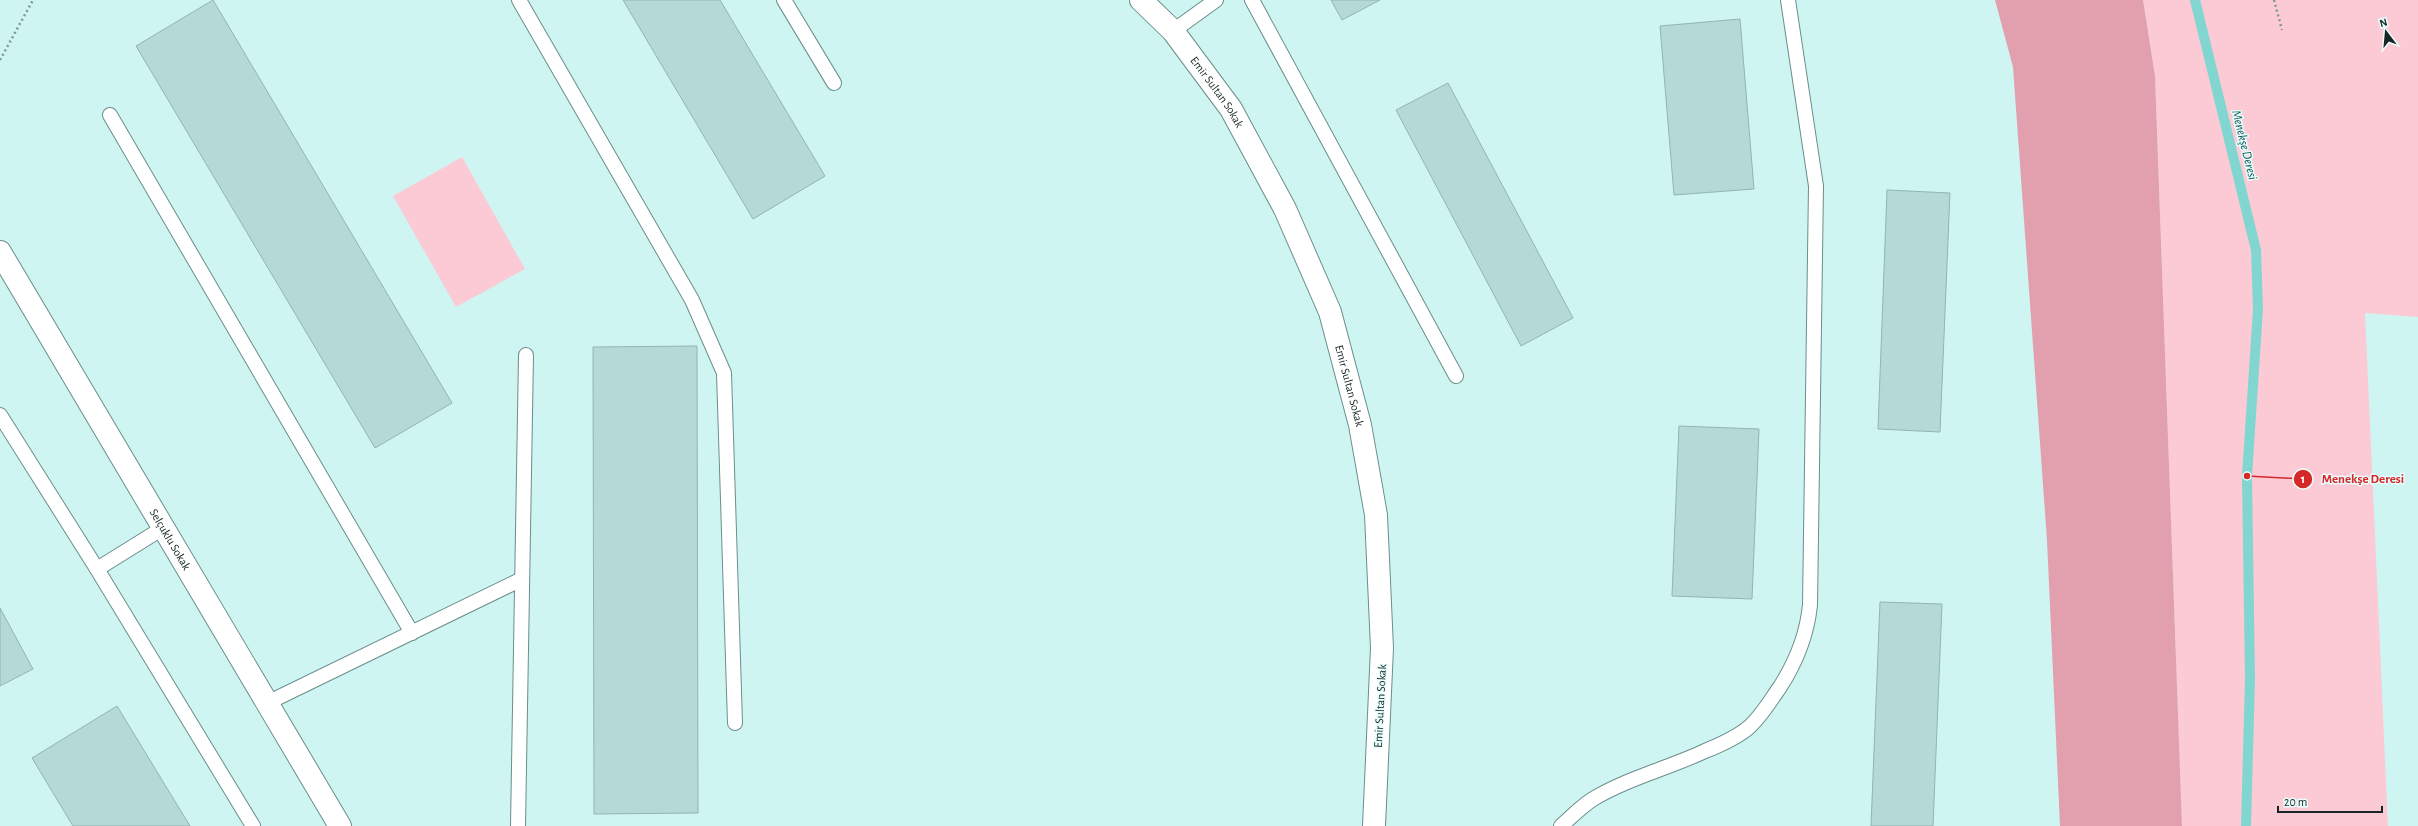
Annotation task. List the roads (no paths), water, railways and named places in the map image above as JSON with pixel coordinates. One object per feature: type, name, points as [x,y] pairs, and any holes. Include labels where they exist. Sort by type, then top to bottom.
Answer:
[{"type":"street","name":"Emir Sultan Sokak","points":[[1141,0],[1173,31],[1231,109],[1285,209],[1330,312],[1360,425],[1376,515],[1382,648],[1374,826]]},
{"type":"street","name":"Selçuklu Sokak","points":[[0,252],[340,826]]},
{"type":"lane","points":[[519,0],[692,300],[724,374],[735,723]]},
{"type":"lane","points":[[784,0],[834,83]]},
{"type":"lane","points":[[1173,31],[1216,0]]},
{"type":"lane","points":[[1252,0],[1456,376]]},
{"type":"lane","points":[[1561,826],[1593,799],[1614,788],[1689,759],[1724,743],[1749,728],[1766,708],[1784,681],[1798,653],[1808,627],[1810,605],[1816,186],[1788,0]]},
{"type":"lane","points":[[110,115],[412,633]]},
{"type":"lane","points":[[518,826],[526,355]]},
{"type":"lane","points":[[0,415],[97,569],[253,826]]},
{"type":"lane","points":[[97,569],[163,528]]},
{"type":"lane","points":[[267,703],[522,579]]},
{"type":"waterway","name":"Menekşe Deresi","points":[[2195,0],[2256,250],[2258,309],[2247,476],[2250,679],[2246,826]]},
{"type":"place","name":"Menekşe Deresi","points":[[2247,476]]}]
